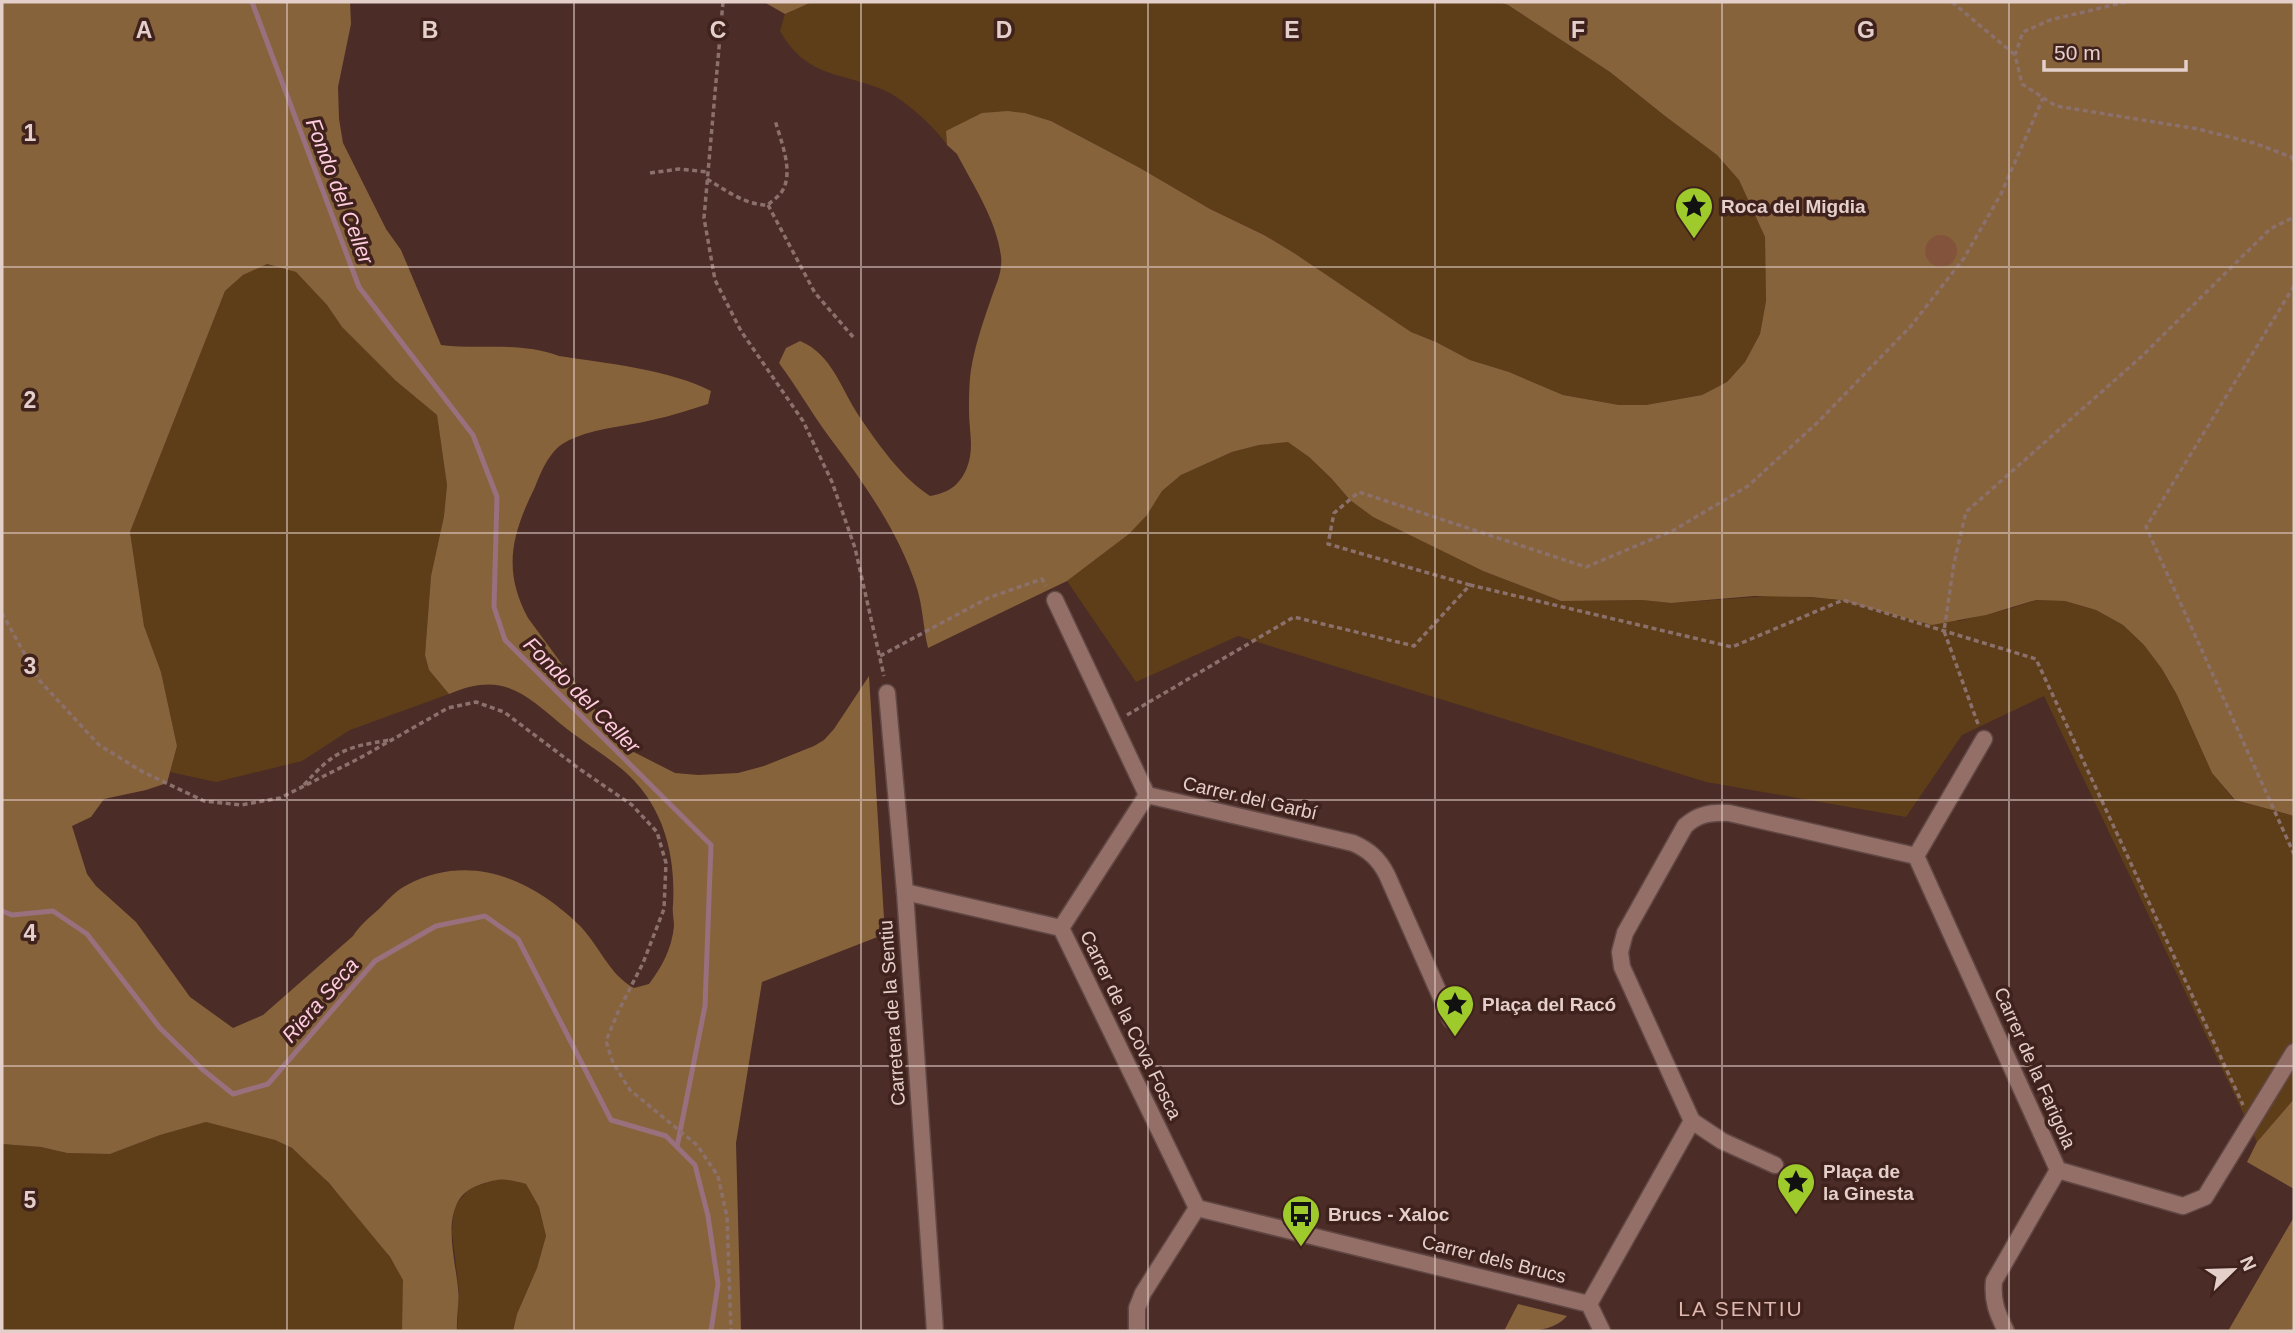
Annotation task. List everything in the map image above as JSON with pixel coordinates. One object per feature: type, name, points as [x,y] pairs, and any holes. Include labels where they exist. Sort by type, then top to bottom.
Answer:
[{"type":"street","points":[[1055,600],[1147,795],[1061,928]]},
{"type":"street","name":"Carretera de la Sentiu","points":[[887,693],[905,892],[935,1331]]},
{"type":"street","points":[[1775,1165],[1722,1141],[1692,1121],[1622,967],[1620,952],[1625,933],[1685,826],[1693,819],[1708,813],[1729,813],[1916,856],[1984,739]]},
{"type":"street","name":"Carrer del Garbí","points":[[1147,795],[1353,843],[1370,852],[1387,875],[1451,1020]]},
{"type":"street","name":"Carrer de la Farigola","points":[[1916,856],[2058,1170],[1994,1281],[1995,1309],[2006,1331]]},
{"type":"street","name":"Carrer de la Cova Fosca","points":[[905,892],[1061,928],[1197,1208]]},
{"type":"street","points":[[2058,1170],[2183,1206],[2205,1197],[2294,1052]]},
{"type":"street","points":[[1602,1331],[1589,1304],[1692,1121]]},
{"type":"street","points":[[1137,1331],[1137,1308],[1143,1293],[1197,1208]]},
{"type":"street","name":"Carrer dels Brucs","points":[[1197,1208],[1589,1304]]},
{"type":"path","points":[[723,2],[704,218],[715,280],[741,331],[803,421],[832,482],[855,548],[887,693]]},
{"type":"path","points":[[1952,2],[2015,55]]},
{"type":"path","points":[[2126,2],[2050,20],[2023,32],[2015,55],[2022,84],[2056,106],[2198,128],[2254,143],[2291,157],[2294,161]]},
{"type":"path","points":[[2043,98],[2001,194],[1965,258],[1911,326],[1817,423],[1748,486],[1674,530],[1586,568],[1359,492],[1334,513],[1328,544],[1470,585],[1732,647],[1843,600],[2036,659],[2251,1122]]},
{"type":"path","points":[[707,180],[735,197],[755,205],[768,205],[781,192],[788,175],[775,120]]},
{"type":"path","points":[[650,173],[679,169],[708,172]]},
{"type":"path","points":[[768,205],[814,293],[854,338]]},
{"type":"path","points":[[1984,739],[1944,631],[1954,563],[1966,512],[2141,357],[2270,229],[2294,217]]},
{"type":"path","points":[[2294,286],[2146,527],[2294,854]]},
{"type":"path","points":[[880,657],[988,598],[1042,579],[1055,600]]},
{"type":"path","points":[[1113,723],[1294,617],[1414,646],[1470,585]]},
{"type":"path","points":[[2,613],[38,680],[99,745],[143,772],[204,801],[241,805],[280,798],[448,708],[476,702],[504,712],[632,806],[657,832],[666,863],[664,909],[643,963],[606,1041],[614,1063],[629,1090],[697,1145],[718,1176],[727,1217],[730,1331]]},
{"type":"path","points":[[303,787],[325,761],[355,745],[392,739]]},
{"type":"shaded area","points":[[2,2],[350,2],[351,24],[338,87],[343,143],[386,229],[401,250],[441,345],[515,347],[544,351],[657,373],[711,391],[708,404],[585,434],[564,443],[554,452],[527,504],[513,552],[515,583],[528,618],[622,746],[675,773],[738,773],[764,766],[814,746],[834,729],[869,676],[885,934],[762,982],[736,1143],[741,1331],[513,1331],[546,1236],[539,1207],[526,1184],[519,1182],[502,1180],[479,1185],[466,1192],[458,1202],[453,1215],[452,1230],[458,1293],[457,1331],[402,1331],[403,1280],[390,1257],[329,1183],[292,1148],[275,1140],[206,1122],[160,1135],[110,1154],[67,1153],[41,1147],[2,1144]],"holes":[[[267,264],[296,272],[327,305],[342,327],[396,381],[437,415],[447,485],[444,516],[431,576],[425,655],[429,670],[449,694],[468,687],[485,685],[500,686],[526,697],[623,770],[637,783],[657,814],[664,831],[672,867],[674,926],[666,957],[649,984],[634,988],[625,982],[610,967],[578,924],[540,894],[498,875],[454,871],[431,875],[399,890],[353,936],[263,1015],[233,1028],[190,997],[136,922],[96,886],[87,874],[72,826],[91,817],[104,799],[167,783],[177,746],[161,672],[144,626],[130,532],[225,291],[243,275]]]},
{"type":"shaded area","points":[[764,2],[812,2],[785,14]]},
{"type":"shaded area","points":[[812,2],[1499,2],[1508,5],[1610,72],[1717,155],[1739,180],[1765,237],[1766,301],[1760,334],[1745,362],[1727,382],[1702,395],[1646,405],[1619,405],[1563,395],[1509,372],[1470,360],[1411,332],[1264,235],[1210,209],[1051,121],[1008,111],[946,131],[947,145],[927,122],[894,95],[814,66],[791,47],[780,31],[785,14]]},
{"type":"shaded area","points":[[1499,2],[2294,2],[2294,816],[2235,800],[2212,773],[2177,695],[2162,669],[2144,645],[2123,625],[2096,610],[2065,601],[2036,600],[1986,615],[1932,625],[1840,600],[1811,597],[1754,596],[1671,603],[1642,600],[1561,601],[1483,571],[1373,517],[1350,500],[1309,457],[1288,442],[1259,445],[1232,452],[1181,475],[1162,491],[1147,515],[1129,534],[1067,581],[928,648],[916,585],[900,546],[867,490],[779,363],[786,348],[800,341],[811,347],[828,363],[867,427],[909,479],[930,496],[956,485],[969,463],[970,376],[980,333],[1001,268],[1001,256],[989,216],[957,154],[947,145],[946,131],[982,113],[1008,111],[1051,121],[1210,209],[1264,235],[1411,332],[1470,360],[1509,372],[1563,395],[1619,405],[1646,405],[1702,395],[1727,382],[1745,362],[1760,334],[1766,301],[1765,237],[1739,180],[1717,155],[1610,72],[1508,5]]},
{"type":"shaded area","points":[[266,264],[296,272],[327,305],[342,327],[396,381],[437,415],[447,485],[444,516],[431,576],[425,655],[429,670],[449,694],[350,730],[302,761],[216,782],[170,772],[177,746],[161,672],[144,626],[130,532],[225,291],[243,275]]},
{"type":"shaded area","points":[[1288,441],[1309,457],[1350,500],[1373,517],[1483,571],[1561,601],[1642,600],[1671,603],[1783,595],[1840,600],[1959,621],[2036,600],[2065,601],[2096,610],[2123,625],[2144,645],[2162,669],[2177,695],[2212,773],[2234,800],[2294,816],[2294,1099],[2257,1142],[2044,696],[1962,735],[1906,817],[1706,782],[1238,636],[1136,682],[1067,581],[1129,534],[1147,515],[1162,491],[1181,475],[1232,452]]},
{"type":"shaded area","points":[[2294,1099],[2294,1189],[2247,1162],[2257,1142]]},
{"type":"shaded area","points":[[206,1122],[280,1142],[300,1155],[332,1187],[383,1248],[402,1277],[402,1331],[2,1331],[2,1144],[41,1147],[67,1153],[110,1154],[160,1135]]},
{"type":"shaded area","points":[[502,1178],[526,1184],[539,1207],[546,1236],[537,1268],[517,1314],[513,1331],[457,1331],[459,1291],[452,1232],[454,1207],[470,1188]]},
{"type":"shaded area","points":[[2294,1217],[2294,1331],[2228,1331]]},
{"type":"shaded area","points":[[1518,1304],[1567,1316],[1547,1328],[1504,1331]]},
{"type":"building","points":[[1941,235],[1953,239],[1957,251],[1953,263],[1941,267],[1929,263],[1925,251],[1929,239]]},
{"type":"waterway","name":"Fondo del Celler","points":[[252,2],[359,287],[473,435],[497,497],[494,607],[505,640],[711,845],[705,1006],[677,1147]]},
{"type":"waterway","name":"Riera Seca","points":[[2,911],[12,915],[53,911],[87,934],[160,1028],[202,1069],[233,1094],[268,1084],[375,961],[436,926],[485,916],[518,939],[611,1120],[666,1136],[695,1165],[708,1216],[718,1284],[711,1331]]},
{"type":"place","name":"Roca del Migdia","points":[[1694,240]]},
{"type":"place","name":"Plaça del Racó","points":[[1455,1038]]},
{"type":"place","name":"Plaça de la Ginesta","points":[[1796,1216]]},
{"type":"place","name":"Brucs - Xaloc","points":[[1301,1248]]},
{"type":"district","name":"LA SENTIU","points":[[1741,1308]]}]
